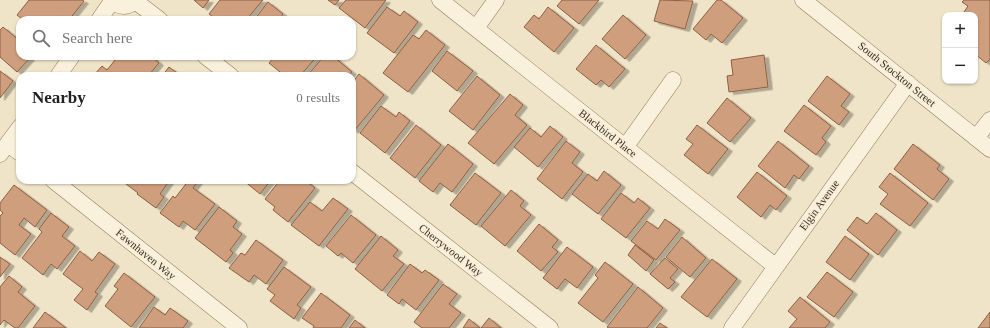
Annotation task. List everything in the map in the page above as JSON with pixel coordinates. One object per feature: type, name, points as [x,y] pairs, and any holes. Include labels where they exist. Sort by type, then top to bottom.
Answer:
[{"type":"street","points":[[101,16],[112,1],[116,5],[127,6],[136,0],[155,16]]},
{"type":"street","name":"Blackbird Place","points":[[440,0],[626,146],[775,266]]},
{"type":"street","points":[[476,28],[496,0]]},
{"type":"street","name":"South Stockton Street","points":[[804,0],[990,149]]},
{"type":"street","points":[[61,72],[69,60]]},
{"type":"street","points":[[210,60],[226,72]]},
{"type":"street","points":[[626,146],[673,80]]},
{"type":"street","name":"Elgin Avenue","points":[[732,328],[775,266],[908,83]]},
{"type":"street","points":[[976,138],[990,120]]},
{"type":"street","points":[[9,151],[16,136]]},
{"type":"street","name":"Cherrywood Way","points":[[356,175],[550,328]]},
{"type":"street","name":"Fawnhaven Way","points":[[58,184],[239,328]]},
{"type":"building","points":[[29,0],[84,1],[72,16],[17,15]]},
{"type":"building","points":[[194,0],[209,0],[203,8]]},
{"type":"building","points":[[220,0],[263,0],[249,16],[212,16],[209,14]]},
{"type":"building","points":[[328,0],[339,0],[335,5]]},
{"type":"building","points":[[346,0],[386,0],[365,28],[356,21],[356,16],[349,16],[339,8]]},
{"type":"building","points":[[562,0],[599,0],[579,24],[557,6]]},
{"type":"building","points":[[660,0],[693,1],[685,29],[654,21]]},
{"type":"building","points":[[717,0],[721,0],[743,18],[722,43],[711,34],[706,40],[693,29]]},
{"type":"building","points":[[964,0],[990,0],[990,59],[986,63],[978,56],[978,12],[964,12],[968,6],[962,2]]},
{"type":"building","points":[[268,2],[283,14],[282,16],[257,16]]},
{"type":"building","points":[[387,7],[400,16],[404,11],[418,22],[394,53],[367,33]]},
{"type":"building","points":[[548,7],[574,28],[554,52],[524,27],[534,15],[539,19]]},
{"type":"building","points":[[623,15],[646,35],[625,59],[602,39]]},
{"type":"building","points":[[3,27],[16,38],[16,60],[28,60],[17,72],[0,57],[0,30]]},
{"type":"building","points":[[426,30],[445,45],[408,92],[383,73],[413,35],[419,39]]},
{"type":"building","points":[[596,45],[625,69],[609,87],[601,80],[596,85],[576,69]]},
{"type":"building","points":[[447,51],[473,71],[457,91],[432,71]]},
{"type":"building","points":[[764,55],[768,87],[729,92],[727,76],[733,75],[731,60]]},
{"type":"building","points":[[115,60],[156,60],[159,63],[151,72],[97,72],[102,66],[107,70]]},
{"type":"building","points":[[272,60],[314,60],[303,72],[280,72],[269,63]]},
{"type":"building","points":[[321,60],[338,60],[352,72],[310,72]]},
{"type":"building","points":[[169,67],[176,72],[165,72]]},
{"type":"building","points":[[0,71],[13,81],[0,98]]},
{"type":"building","points":[[359,74],[384,95],[356,129],[356,78]]},
{"type":"building","points":[[477,76],[500,95],[473,130],[449,111]]},
{"type":"building","points":[[827,76],[850,94],[841,106],[849,112],[839,125],[808,101]]},
{"type":"building","points":[[510,94],[523,105],[515,115],[527,125],[494,164],[468,143]]},
{"type":"building","points":[[727,98],[751,118],[730,142],[707,123]]},
{"type":"building","points":[[804,105],[831,126],[822,138],[826,142],[816,155],[784,131]]},
{"type":"building","points":[[381,106],[396,117],[399,112],[410,121],[385,153],[360,133]]},
{"type":"building","points":[[416,125],[441,145],[415,178],[390,158]]},
{"type":"building","points":[[697,125],[728,149],[708,174],[684,155],[693,144],[686,139]]},
{"type":"building","points":[[550,126],[563,137],[538,167],[514,147],[530,128],[541,137]]},
{"type":"building","points":[[566,141],[580,152],[572,163],[583,172],[562,199],[537,179]]},
{"type":"building","points":[[778,141],[809,166],[799,179],[794,175],[785,188],[758,166]]},
{"type":"building","points":[[448,144],[473,164],[452,192],[440,183],[433,192],[419,181]]},
{"type":"building","points":[[913,144],[940,165],[937,169],[949,179],[933,200],[894,169]]},
{"type":"building","points":[[604,171],[621,185],[598,214],[572,194],[588,174],[597,181]]},
{"type":"building","points":[[757,172],[787,196],[776,210],[770,205],[761,217],[737,197]]},
{"type":"building","points":[[475,173],[501,193],[476,225],[450,205]]},
{"type":"building","points":[[890,173],[928,203],[910,226],[880,204],[888,194],[879,187]]},
{"type":"building","points":[[126,184],[167,184],[160,194],[164,197],[156,208],[137,194],[138,193]]},
{"type":"building","points":[[186,184],[196,184],[193,188],[215,204],[195,230],[183,221],[179,227],[160,213],[173,196],[175,198]]},
{"type":"building","points":[[248,184],[268,184],[260,194]]},
{"type":"building","points":[[277,184],[310,184],[315,188],[288,222],[273,210],[275,207],[265,199]]},
{"type":"building","points":[[14,185],[47,210],[35,227],[24,218],[19,225],[31,234],[15,255],[0,243],[0,216],[3,213],[0,210],[0,203]]},
{"type":"building","points":[[511,190],[524,201],[520,206],[531,215],[505,246],[481,226]]},
{"type":"building","points":[[621,193],[634,203],[638,198],[650,208],[626,238],[601,219]]},
{"type":"building","points":[[333,198],[348,209],[319,246],[291,225],[310,202],[322,211]]},
{"type":"building","points":[[219,207],[237,221],[233,227],[242,234],[230,250],[233,253],[226,262],[195,238]]},
{"type":"building","points":[[51,213],[69,227],[62,236],[75,246],[57,269],[51,264],[43,275],[22,258],[42,232],[39,229]]},
{"type":"building","points":[[876,213],[897,230],[878,255],[847,230],[857,217],[867,224]]},
{"type":"building","points":[[351,215],[376,235],[353,263],[341,253],[338,256],[326,246]]},
{"type":"building","points":[[665,219],[680,230],[656,260],[631,241],[647,221],[658,229]]},
{"type":"building","points":[[539,224],[558,240],[552,247],[558,252],[541,271],[517,251]]},
{"type":"building","points":[[381,236],[398,250],[393,256],[404,264],[382,291],[355,269]]},
{"type":"building","points":[[845,236],[869,254],[850,280],[826,262]]},
{"type":"building","points":[[682,237],[706,258],[690,277],[666,257]]},
{"type":"building","points":[[256,240],[283,260],[266,284],[254,275],[249,282],[229,268],[241,253],[245,255]]},
{"type":"building","points":[[635,245],[654,260],[646,271],[628,255]]},
{"type":"building","points":[[567,247],[593,267],[577,288],[565,279],[557,289],[543,278]]},
{"type":"building","points":[[80,251],[92,261],[99,252],[115,264],[95,292],[98,294],[87,310],[74,300],[83,289],[63,274]]},
{"type":"building","points":[[0,257],[10,264],[0,277]]},
{"type":"building","points":[[665,258],[678,269],[670,278],[675,282],[668,289],[650,274]]},
{"type":"building","points":[[712,259],[737,279],[707,317],[681,297]]},
{"type":"building","points":[[605,262],[633,284],[603,322],[578,303],[598,278],[595,275]]},
{"type":"building","points":[[410,264],[422,273],[425,270],[439,280],[416,310],[402,299],[399,304],[387,295]]},
{"type":"building","points":[[284,267],[311,287],[297,305],[301,308],[294,319],[270,301],[275,295],[267,289]]},
{"type":"building","points":[[827,272],[853,292],[834,317],[807,297]]},
{"type":"building","points":[[124,273],[155,297],[131,327],[105,306],[118,289],[114,286]]},
{"type":"building","points":[[9,276],[22,287],[18,292],[35,306],[18,328],[15,328],[4,320],[0,325],[0,287]]},
{"type":"building","points":[[443,284],[457,294],[449,304],[461,313],[449,328],[422,328],[414,322]]},
{"type":"building","points":[[638,287],[663,308],[647,328],[607,327]]},
{"type":"building","points":[[321,293],[350,315],[341,328],[313,328],[314,326],[302,318]]},
{"type":"building","points":[[800,297],[830,322],[825,328],[789,328],[797,319],[788,311]]},
{"type":"building","points":[[154,307],[165,315],[170,308],[188,321],[183,328],[139,328]]},
{"type":"building","points":[[45,312],[66,328],[33,328]]},
{"type":"building","points":[[990,312],[990,328],[978,328]]},
{"type":"building","points":[[489,318],[501,328],[481,328]]},
{"type":"building","points":[[469,319],[480,328],[463,328]]},
{"type":"building","points":[[355,320],[365,328],[349,328]]},
{"type":"building","points":[[660,323],[667,328],[656,328]]}]
